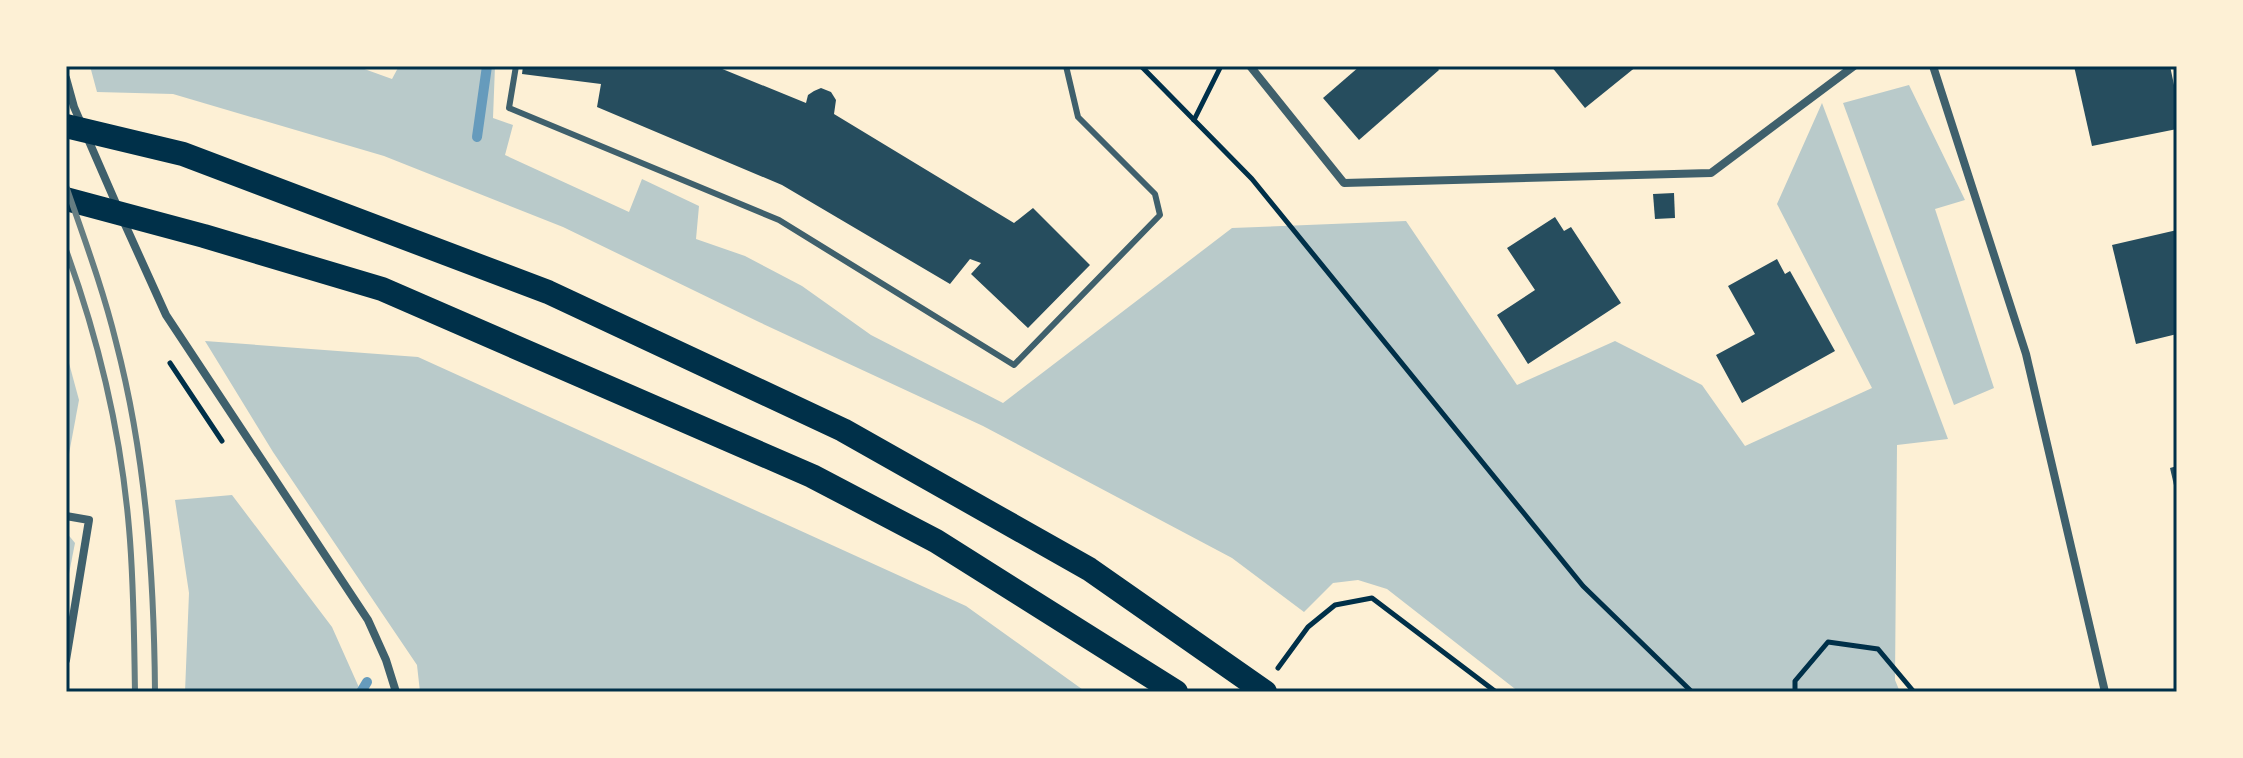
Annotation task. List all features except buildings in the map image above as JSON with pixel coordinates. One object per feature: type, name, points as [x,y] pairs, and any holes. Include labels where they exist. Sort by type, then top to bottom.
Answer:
[{"type":"highway","points":[[66,126],[183,154],[548,292],[843,430],[1089,569],[1265,692]]},
{"type":"highway","points":[[66,199],[382,289],[812,476],[936,541],[1176,692]]},
{"type":"street","points":[[1250,66],[1344,183],[1711,173],[1854,66]]},
{"type":"street","points":[[1933,66],[2026,354],[2105,692]]},
{"type":"street","points":[[66,78],[74,107],[166,315],[368,620],[396,692]]},
{"type":"street","points":[[66,516],[89,520],[66,660]]},
{"type":"lane","points":[[516,66],[509,108],[779,220],[1014,365],[1160,215],[1155,194],[1078,117],[1066,66]]},
{"type":"path","points":[[1141,66],[1252,179],[1583,586],[1692,692]]},
{"type":"path","points":[[1194,120],[1221,66]]},
{"type":"path","points":[[1285,659],[1308,627],[1335,605],[1372,598],[1496,692]]},
{"type":"path","points":[[1795,692],[1795,681],[1828,642],[1878,649],[1914,692]]},
{"type":"shaded area","points":[[90,66],[356,66],[392,79],[399,66],[495,66],[493,118],[513,125],[505,155],[629,212],[642,179],[699,206],[696,239],[745,256],[802,286],[871,335],[1003,403],[1232,228],[1406,221],[1517,385],[1615,341],[1702,385],[1745,446],[1872,388],[1777,204],[1822,103],[1948,439],[1897,445],[1895,680],[1900,692],[1519,692],[1387,589],[1358,580],[1333,583],[1304,612],[1232,558],[983,426],[563,227],[384,156],[173,94],[97,92]]},
{"type":"shaded area","points":[[1909,85],[1965,200],[1935,209],[1994,388],[1954,405],[1843,103]]},
{"type":"shaded area","points":[[205,341],[418,357],[966,606],[1086,692],[420,692],[417,665],[273,452]]},
{"type":"shaded area","points":[[66,352],[79,400],[66,470]]},
{"type":"shaded area","points":[[232,495],[332,627],[361,692],[185,692],[189,593],[175,500]]},
{"type":"shaded area","points":[[66,532],[75,543],[66,589]]},
{"type":"waterway","points":[[477,137],[487,66]]},
{"type":"waterway","points":[[361,692],[367,682]]},
{"type":"railway","points":[[66,186],[111,322],[135,429],[150,560],[155,692]]},
{"type":"railway","points":[[66,250],[98,352],[120,457],[131,549],[135,692]]}]
